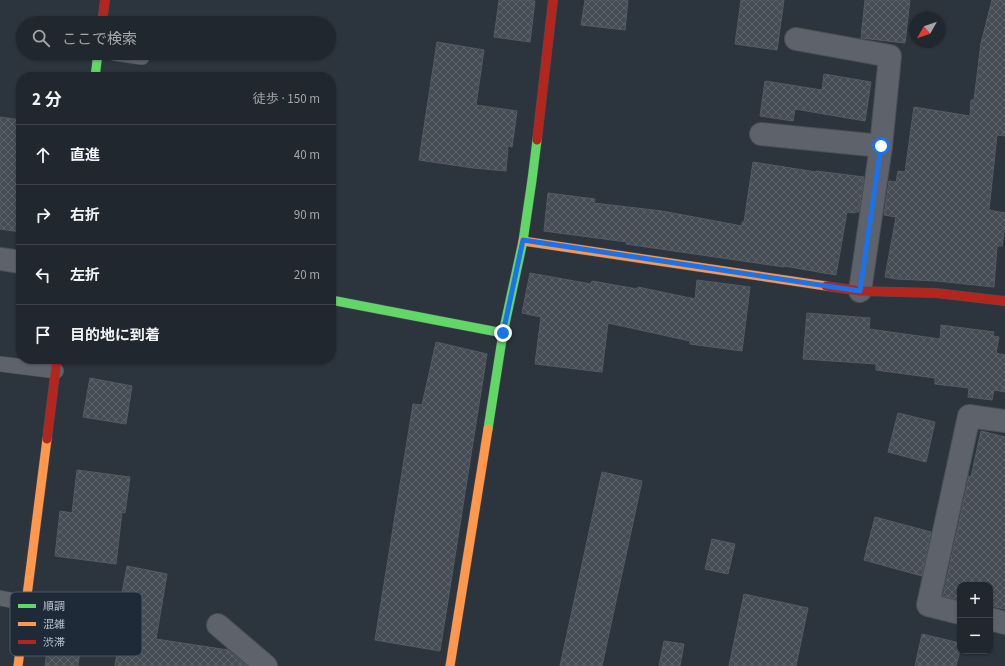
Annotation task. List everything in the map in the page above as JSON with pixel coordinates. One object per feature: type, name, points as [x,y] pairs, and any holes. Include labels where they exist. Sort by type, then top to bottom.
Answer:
[{"type":"street","points":[[103,16],[105,0]]},
{"type":"street","points":[[450,666],[503,333],[523,240],[532,180],[553,0]]},
{"type":"street","points":[[796,39],[890,56],[881,146],[860,291]]},
{"type":"street","points":[[96,72],[97,60]]},
{"type":"street","points":[[761,134],[881,146]]},
{"type":"street","points":[[523,240],[860,291],[936,294],[1005,301]]},
{"type":"street","points":[[0,259],[16,261]]},
{"type":"street","points":[[336,301],[503,333]]},
{"type":"street","points":[[27,592],[57,365]]},
{"type":"street","points":[[957,612],[928,605],[969,416],[1005,421]]},
{"type":"street","points":[[993,621],[1005,623]]},
{"type":"street","points":[[218,625],[266,666]]},
{"type":"street","points":[[18,666],[19,656]]},
{"type":"lane","points":[[0,364],[57,365]]},
{"type":"lane","points":[[0,598],[10,600]]},
{"type":"building","points":[[499,0],[535,1],[530,42],[494,37]]},
{"type":"building","points":[[585,0],[628,0],[625,30],[581,25]]},
{"type":"building","points":[[741,0],[784,0],[777,50],[735,44]]},
{"type":"building","points":[[865,0],[910,0],[905,43],[861,38]]},
{"type":"building","points":[[992,0],[1005,0],[1005,136],[997,135],[989,210],[1005,213],[1005,226],[1002,246],[997,246],[994,287],[885,277],[896,217],[884,215],[889,181],[896,182],[898,171],[905,172],[914,107],[970,116],[971,100],[974,100],[981,43]]},
{"type":"building","points":[[437,42],[484,50],[476,105],[517,111],[512,147],[508,146],[506,171],[419,160]]},
{"type":"building","points":[[824,74],[871,82],[865,121],[795,109],[793,121],[760,116],[765,81],[822,90]]},
{"type":"building","points":[[0,117],[16,119],[16,231],[0,229]]},
{"type":"building","points":[[753,162],[816,172],[864,177],[859,212],[847,212],[836,275],[784,266],[626,244],[627,242],[544,231],[548,193],[595,199],[594,203],[662,211],[742,226],[742,222],[744,222]]},
{"type":"building","points":[[530,273],[591,284],[592,281],[637,289],[638,287],[695,299],[697,280],[750,287],[742,351],[690,344],[690,341],[608,323],[602,372],[535,364],[541,317],[522,313]]},
{"type":"building","points":[[807,313],[870,318],[869,329],[940,339],[941,325],[994,332],[993,336],[999,337],[996,353],[1005,355],[1005,392],[994,390],[992,400],[968,397],[969,388],[935,384],[935,378],[876,370],[876,364],[803,359]]},
{"type":"building","points":[[436,342],[487,354],[440,651],[375,640],[413,404],[422,405]]},
{"type":"building","points":[[90,378],[132,386],[126,424],[83,417]]},
{"type":"building","points":[[898,413],[935,422],[926,462],[888,452]]},
{"type":"building","points":[[981,431],[1005,437],[1005,609],[993,607],[993,582],[957,582],[957,599],[943,596],[969,476],[971,477]]},
{"type":"building","points":[[77,470],[130,477],[125,513],[122,512],[116,564],[55,556],[60,511],[72,513]]},
{"type":"building","points":[[602,472],[642,481],[602,666],[560,666]]},
{"type":"building","points":[[875,517],[931,532],[922,576],[864,560]]},
{"type":"building","points":[[712,539],[735,544],[728,574],[705,569]]},
{"type":"building","points":[[127,566],[167,574],[156,639],[228,650],[247,666],[115,666],[117,656],[142,656],[142,592],[122,592]]},
{"type":"building","points":[[744,594],[808,608],[796,666],[729,666]]},
{"type":"building","points":[[922,634],[957,642],[957,654],[959,654],[956,666],[915,666]]},
{"type":"building","points":[[664,641],[684,644],[680,666],[659,666]]},
{"type":"building","points":[[46,656],[79,656],[78,666],[45,666]]},
{"type":"traffic: fast","points":[[96,72],[97,60]]},
{"type":"traffic: fast","points":[[488,429],[503,333],[523,241],[537,140]]},
{"type":"traffic: fast","points":[[336,301],[503,333]]},
{"type":"traffic: slow","points":[[523,241],[826,286]]},
{"type":"traffic: slow","points":[[450,666],[488,429]]},
{"type":"traffic: slow","points":[[27,592],[47,439]]},
{"type":"traffic: slow","points":[[18,666],[19,656]]},
{"type":"traffic: jam","points":[[103,16],[105,0]]},
{"type":"traffic: jam","points":[[537,140],[553,0]]},
{"type":"traffic: jam","points":[[826,286],[860,291],[936,293],[1005,301]]},
{"type":"traffic: jam","points":[[47,439],[56,364]]},
{"type":"route","points":[[503,333],[523,240],[860,291],[881,146]]}]
